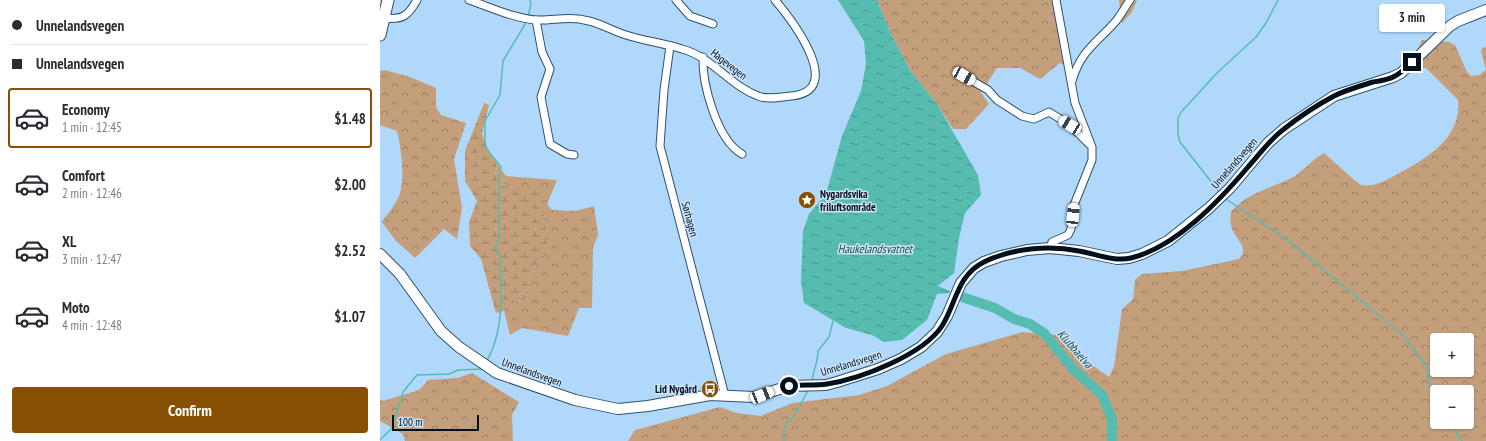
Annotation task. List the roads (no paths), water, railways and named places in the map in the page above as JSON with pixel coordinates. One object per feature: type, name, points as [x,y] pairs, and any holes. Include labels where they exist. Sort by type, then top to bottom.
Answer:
[{"type":"main road","points":[[380,35],[388,0]]},
{"type":"main road","name":"Unnelandsvegen","points":[[380,254],[400,274],[441,331],[459,347],[497,373],[575,400],[618,408],[648,406],[710,395],[746,398],[762,395],[789,386],[826,384],[878,369],[901,359],[921,347],[937,332],[947,316],[961,283],[974,268],[984,262],[1001,256],[1027,250],[1050,248],[1079,251],[1117,259],[1142,254],[1168,241],[1202,214],[1224,193],[1268,142],[1284,129],[1334,96],[1393,77],[1400,73],[1450,26],[1458,21],[1486,10]]},
{"type":"street","points":[[384,18],[395,19],[404,17],[410,12],[417,0]]},
{"type":"street","name":"Hagevegen","points":[[469,0],[531,19],[570,18],[586,20],[627,36],[670,46],[703,57],[742,88],[760,97],[795,95],[811,86],[814,76],[811,54],[799,30],[775,0]]},
{"type":"street","points":[[676,0],[686,14],[714,24]]},
{"type":"street","points":[[1050,248],[1052,242],[1068,236],[1071,229],[1074,205],[1092,160],[1092,147],[1075,103],[1056,0]]},
{"type":"street","points":[[1071,83],[1077,65],[1085,52],[1116,20],[1130,0]]},
{"type":"street","points":[[531,19],[542,52],[550,69],[541,96],[549,141],[553,147],[570,155],[574,155]]},
{"type":"street","name":"Sørhagen","points":[[670,46],[664,90],[660,146],[725,396]]},
{"type":"street","points":[[703,57],[704,75],[713,108],[727,140],[731,146],[742,154]]},
{"type":"street","points":[[964,76],[988,90],[997,100],[1022,116],[1034,119],[1049,112],[1070,125],[1092,147]]},
{"type":"water","name":"Haukelandsvatnet","points":[[838,0],[877,0],[890,32],[911,72],[937,104],[978,175],[981,195],[965,213],[959,238],[954,273],[938,286],[950,291],[950,293],[937,294],[927,320],[902,340],[884,342],[872,335],[846,328],[804,303],[801,281],[803,231],[809,214],[826,194],[842,136],[861,91],[866,64],[864,41]]},
{"type":"waterway","points":[[528,17],[531,3],[530,0]]},
{"type":"waterway","points":[[1220,193],[1180,142],[1178,134],[1178,118],[1182,111],[1217,73],[1256,37],[1266,23],[1278,0]]},
{"type":"waterway","points":[[487,361],[497,336],[501,310],[500,256],[495,249],[499,240],[499,174],[501,167],[485,147],[485,121],[500,95],[503,61],[527,21]]},
{"type":"waterway","points":[[1226,199],[1289,241],[1404,336],[1426,366],[1430,388]]},
{"type":"waterway","name":"Klubbaelva","points":[[959,296],[995,308],[1014,319],[1030,324],[1045,334],[1073,369],[1102,395],[1112,419],[1112,441]]},
{"type":"waterway","points":[[812,381],[818,351],[829,337],[833,321]]},
{"type":"waterway","points":[[380,440],[392,428],[403,392],[417,375],[449,374],[458,370],[483,369]]},
{"type":"waterway","points":[[784,441],[784,428],[794,416],[809,389]]},
{"type":"waterway","points":[[1454,429],[1462,441]]},
{"type":"place","name":"Nygardsvika friluftsområde","points":[[807,200]]},
{"type":"place","name":"Lid Nygård","points":[[710,389]]}]
